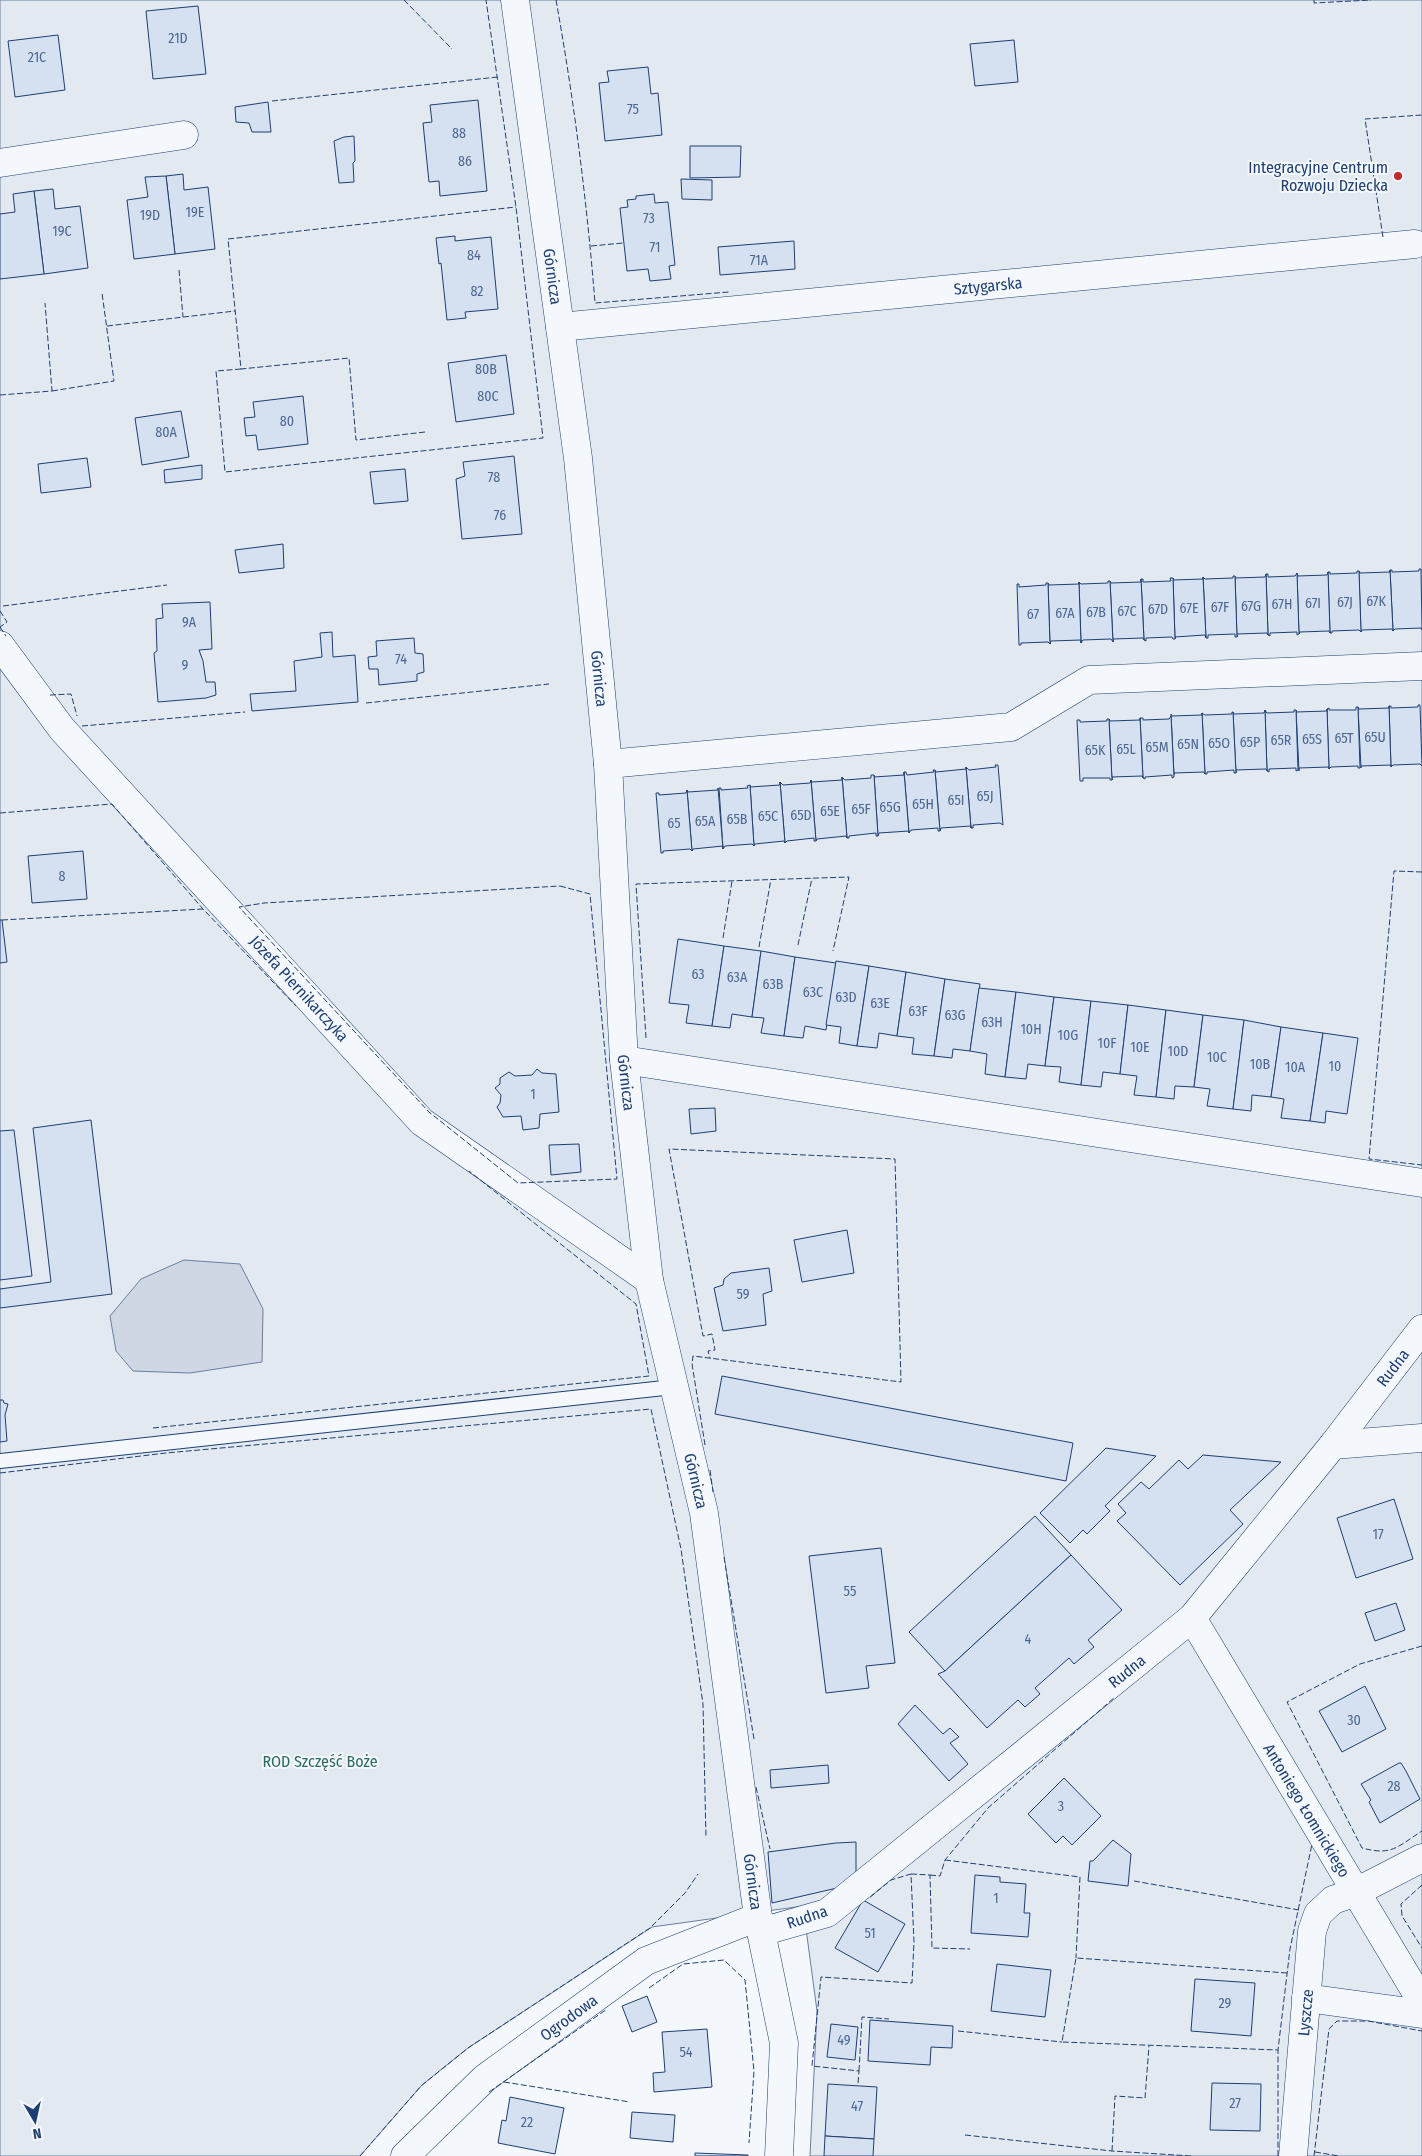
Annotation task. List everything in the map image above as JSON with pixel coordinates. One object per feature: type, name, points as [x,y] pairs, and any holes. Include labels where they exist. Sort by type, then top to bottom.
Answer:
[{"type":"street","name":"Górnicza","points":[[515,0],[578,458],[608,764],[624,1060],[649,1280],[704,1513],[759,1925],[784,2043],[779,2156]]},
{"type":"street","points":[[0,163],[184,135]]},
{"type":"street","name":"Sztygarska","points":[[560,327],[1415,244]]},
{"type":"street","name":"Józefa Piernikarczyka","points":[[0,645],[62,729],[422,1122],[649,1280]]},
{"type":"street","points":[[608,764],[1011,727],[1089,680],[1422,666]]},
{"type":"street","points":[[624,1060],[1422,1183]]},
{"type":"street","name":"Rudna","points":[[759,1925],[827,1913],[1192,1618],[1333,1446],[1422,1329]]},
{"type":"street","points":[[1333,1446],[1422,1438]]},
{"type":"street","name":"Antoniego Łomnickiego","points":[[1192,1618],[1422,2002]]},
{"type":"street","name":"Lyszcze","points":[[1293,2156],[1312,1932],[1318,1914],[1333,1900],[1356,1892],[1422,1858]]},
{"type":"street","name":"Ogrodowa","points":[[405,2156],[485,2078],[646,1961],[759,1925]]},
{"type":"street","points":[[1306,1998],[1422,2014]]},
{"type":"lane","points":[[0,1461],[673,1387]]},
{"type":"green space","name":"ROD Szczęść Boże","points":[[0,0],[1422,0],[1422,2156],[810,2156],[817,2011],[803,1906],[652,1927],[468,2048],[422,2085],[360,2156],[0,2156]]},
{"type":"shaded area","points":[[184,1260],[240,1264],[263,1309],[262,1362],[190,1373],[133,1371],[116,1351],[110,1316],[141,1279]]},
{"type":"building","points":[[198,6],[206,74],[153,79],[146,11]]},
{"type":"building","points":[[58,35],[65,90],[15,97],[8,41]]},
{"type":"building","points":[[1014,40],[1018,82],[975,86],[970,44]]},
{"type":"building","points":[[648,67],[651,94],[658,93],[662,135],[605,141],[599,83],[609,82],[607,71]]},
{"type":"building","points":[[478,100],[487,191],[440,196],[439,181],[429,182],[423,123],[432,122],[430,105]]},
{"type":"building","points":[[268,102],[271,132],[252,132],[249,123],[236,122],[235,107]]},
{"type":"building","points":[[354,136],[354,182],[339,183],[334,141]]},
{"type":"building","points":[[690,146],[741,146],[740,177],[690,178]]},
{"type":"building","points":[[183,174],[184,190],[208,187],[215,249],[175,254],[166,176]]},
{"type":"building","points":[[166,176],[175,254],[134,259],[127,200],[148,197],[145,177]]},
{"type":"building","points":[[681,179],[712,180],[712,200],[682,199]]},
{"type":"building","points":[[53,189],[55,209],[80,206],[88,268],[44,274],[34,191]]},
{"type":"building","points":[[34,191],[44,274],[0,279],[0,214],[15,212],[13,194]]},
{"type":"building","points":[[654,194],[655,203],[668,202],[675,265],[669,266],[671,279],[650,281],[648,269],[627,271],[620,208],[628,207],[627,200],[636,199],[636,196]]},
{"type":"building","points":[[455,236],[455,241],[491,237],[498,309],[465,312],[466,318],[447,320],[441,263],[439,264],[436,238]]},
{"type":"building","points":[[794,241],[795,269],[720,275],[718,247]]},
{"type":"building","points":[[506,355],[514,414],[456,422],[448,363]]},
{"type":"building","points":[[303,396],[308,444],[258,450],[256,435],[246,436],[244,418],[255,417],[253,402]]},
{"type":"building","points":[[181,411],[189,457],[142,465],[135,418]]},
{"type":"building","points":[[514,456],[522,534],[462,539],[456,479],[465,476],[463,462]]},
{"type":"building","points":[[87,458],[91,487],[41,493],[38,464]]},
{"type":"building","points":[[202,465],[202,479],[165,483],[164,470]]},
{"type":"building","points":[[405,469],[408,501],[374,504],[370,472]]},
{"type":"building","points":[[283,544],[284,568],[239,573],[235,550]]},
{"type":"building","points":[[1421,569],[1422,630],[1421,628],[1395,629],[1393,631],[1390,570],[1392,572],[1419,571]]},
{"type":"building","points":[[1390,570],[1393,631],[1392,629],[1362,630],[1361,632],[1359,571],[1360,573],[1390,572]]},
{"type":"building","points":[[1359,571],[1361,632],[1359,630],[1332,631],[1330,633],[1328,572],[1330,574],[1357,573]]},
{"type":"building","points":[[1328,572],[1330,633],[1329,631],[1300,632],[1299,634],[1297,573],[1298,576],[1327,575]]},
{"type":"building","points":[[1297,573],[1299,634],[1297,635],[1297,632],[1270,633],[1270,636],[1268,635],[1266,574],[1268,574],[1268,577],[1295,576]]},
{"type":"building","points":[[1266,574],[1268,635],[1267,633],[1237,634],[1237,637],[1235,578],[1265,577]]},
{"type":"building","points":[[1235,576],[1237,637],[1235,637],[1235,634],[1208,635],[1208,638],[1206,638],[1203,577],[1205,579],[1233,578]]},
{"type":"building","points":[[1203,577],[1206,638],[1205,635],[1175,637],[1175,639],[1173,580],[1203,579]]},
{"type":"building","points":[[1170,578],[1173,578],[1175,639],[1172,637],[1146,638],[1146,641],[1144,640],[1141,579],[1143,579],[1143,582],[1171,581]]},
{"type":"building","points":[[1141,579],[1144,640],[1143,638],[1113,639],[1113,642],[1110,581],[1111,583],[1141,582]]},
{"type":"building","points":[[1110,581],[1113,642],[1111,639],[1083,640],[1081,643],[1079,582],[1081,584],[1108,583]]},
{"type":"building","points":[[1079,582],[1081,640],[1051,641],[1050,644],[1048,583],[1049,585],[1079,584]]},
{"type":"building","points":[[1048,583],[1050,644],[1048,642],[1021,643],[1019,645],[1017,584],[1019,584],[1019,587],[1046,585]]},
{"type":"building","points":[[210,602],[212,649],[199,650],[203,661],[206,682],[215,682],[216,695],[206,698],[158,702],[154,653],[157,651],[156,619],[163,618],[162,604]]},
{"type":"building","points":[[332,632],[333,657],[355,655],[358,702],[252,711],[250,694],[296,691],[294,661],[322,657],[320,633]]},
{"type":"building","points":[[414,638],[415,653],[423,654],[424,672],[417,674],[417,681],[379,685],[378,669],[369,669],[368,657],[377,656],[376,641]]},
{"type":"building","points":[[1420,705],[1422,766],[1420,764],[1393,765],[1391,767],[1389,706],[1391,708],[1418,707]]},
{"type":"building","points":[[1389,706],[1391,765],[1361,766],[1361,768],[1358,707],[1359,709],[1389,708]]},
{"type":"building","points":[[1356,707],[1358,707],[1360,768],[1358,766],[1331,767],[1329,769],[1327,709],[1356,710]]},
{"type":"building","points":[[1327,709],[1329,767],[1299,768],[1299,771],[1296,712],[1327,711]]},
{"type":"building","points":[[1265,710],[1267,713],[1294,712],[1296,710],[1298,770],[1296,771],[1296,768],[1269,769],[1269,772],[1267,771]]},
{"type":"building","points":[[1265,710],[1267,771],[1266,769],[1236,770],[1236,773],[1233,712],[1234,714],[1264,713]]},
{"type":"building","points":[[1232,712],[1236,773],[1234,773],[1234,770],[1207,772],[1205,774],[1202,713],[1205,715],[1232,714]]},
{"type":"building","points":[[1202,713],[1205,774],[1204,772],[1174,773],[1174,775],[1171,714],[1172,716],[1202,715]]},
{"type":"building","points":[[1171,716],[1174,777],[1172,778],[1172,775],[1145,777],[1145,779],[1143,778],[1140,718],[1143,718],[1143,720],[1169,719]]},
{"type":"building","points":[[1140,718],[1143,778],[1142,776],[1112,777],[1112,780],[1109,719],[1110,721],[1140,720]]},
{"type":"building","points":[[1109,719],[1112,780],[1110,778],[1083,778],[1083,781],[1080,781],[1077,720],[1080,720],[1080,722],[1107,721]]},
{"type":"building","points":[[995,765],[998,765],[1003,825],[1000,823],[973,825],[973,828],[971,828],[966,767],[969,770],[996,767]]},
{"type":"building","points":[[966,767],[971,826],[941,828],[940,831],[935,770],[936,772],[966,769]]},
{"type":"building","points":[[933,770],[935,770],[940,831],[938,831],[938,828],[911,830],[909,833],[904,772],[907,775],[934,772]]},
{"type":"building","points":[[904,772],[909,831],[879,833],[878,836],[874,777],[904,775]]},
{"type":"building","points":[[871,775],[874,775],[878,836],[876,836],[876,833],[849,836],[847,838],[842,777],[845,780],[871,778]]},
{"type":"building","points":[[842,777],[847,838],[846,836],[817,839],[816,841],[811,780],[812,782],[842,780]]},
{"type":"building","points":[[811,780],[816,841],[814,841],[814,838],[787,841],[785,843],[780,782],[783,785],[810,783]]},
{"type":"building","points":[[780,782],[785,843],[784,841],[755,844],[754,846],[750,787],[780,785]]},
{"type":"building","points":[[750,785],[754,846],[752,844],[725,846],[723,849],[719,788],[721,790],[748,788],[747,786]]},
{"type":"building","points":[[718,788],[723,846],[693,849],[692,851],[687,790],[688,792],[718,790]]},
{"type":"building","points":[[687,790],[692,851],[690,849],[663,851],[661,853],[656,793],[659,793],[659,795],[686,793]]},
{"type":"building","points":[[83,851],[87,899],[32,903],[28,856]]},
{"type":"building","points":[[0,920],[2,920],[7,962],[0,963]]},
{"type":"building","points":[[678,939],[724,946],[712,1026],[686,1023],[689,1005],[669,1003]]},
{"type":"building","points":[[724,946],[761,951],[752,1017],[732,1014],[730,1028],[712,1026]]},
{"type":"building","points":[[761,951],[795,957],[784,1036],[761,1033],[764,1018],[752,1017]]},
{"type":"building","points":[[795,957],[836,963],[826,1030],[805,1026],[803,1038],[784,1036]]},
{"type":"building","points":[[836,961],[869,966],[857,1046],[839,1043],[841,1027],[826,1025]]},
{"type":"building","points":[[869,966],[906,972],[897,1036],[879,1033],[877,1048],[857,1046]]},
{"type":"building","points":[[906,972],[945,979],[934,1056],[912,1054],[914,1038],[897,1036]]},
{"type":"building","points":[[945,979],[980,984],[970,1051],[953,1049],[952,1058],[934,1056]]},
{"type":"building","points":[[979,988],[1016,992],[1005,1077],[985,1074],[987,1054],[970,1051]]},
{"type":"building","points":[[1016,992],[1054,997],[1045,1066],[1028,1064],[1026,1079],[1005,1077]]},
{"type":"building","points":[[1054,997],[1091,1001],[1081,1085],[1059,1082],[1061,1067],[1045,1066]]},
{"type":"building","points":[[1091,1001],[1128,1005],[1120,1074],[1103,1072],[1101,1087],[1081,1085]]},
{"type":"building","points":[[1128,1005],[1166,1010],[1156,1097],[1134,1095],[1137,1076],[1120,1074]]},
{"type":"building","points":[[1166,1010],[1203,1015],[1194,1087],[1175,1086],[1174,1099],[1156,1097]]},
{"type":"building","points":[[1203,1015],[1244,1020],[1233,1109],[1207,1106],[1210,1089],[1194,1087]]},
{"type":"building","points":[[1244,1020],[1281,1027],[1271,1097],[1252,1095],[1251,1111],[1233,1109]]},
{"type":"building","points":[[1281,1027],[1323,1033],[1310,1121],[1281,1118],[1284,1099],[1271,1097]]},
{"type":"building","points":[[1323,1033],[1358,1038],[1347,1114],[1326,1111],[1325,1123],[1310,1121]]},
{"type":"building","points":[[537,1069],[542,1073],[556,1074],[559,1112],[540,1114],[539,1128],[523,1130],[521,1116],[503,1117],[497,1107],[500,1103],[501,1095],[495,1088],[500,1084],[500,1078],[509,1072],[515,1076],[532,1075]]},
{"type":"building","points":[[715,1108],[716,1131],[691,1134],[689,1109]]},
{"type":"building","points":[[91,1120],[112,1294],[0,1308],[0,1289],[51,1282],[33,1128]]},
{"type":"building","points":[[14,1130],[32,1276],[0,1280],[0,1131]]},
{"type":"building","points":[[579,1144],[581,1172],[551,1175],[549,1145]]},
{"type":"building","points":[[847,1230],[854,1273],[802,1282],[794,1240]]},
{"type":"building","points":[[769,1268],[772,1291],[763,1294],[766,1325],[723,1331],[714,1288],[723,1285],[724,1279],[731,1273]]},
{"type":"building","points":[[722,1376],[1073,1443],[1066,1481],[715,1414]]},
{"type":"building","points":[[0,1400],[8,1404],[5,1415],[7,1441],[0,1442]]},
{"type":"building","points":[[1106,1448],[1156,1456],[1105,1506],[1110,1511],[1087,1534],[1083,1530],[1070,1543],[1040,1513]]},
{"type":"building","points":[[1203,1455],[1281,1462],[1230,1510],[1243,1524],[1180,1585],[1117,1521],[1126,1513],[1118,1504],[1141,1482],[1149,1489],[1179,1460],[1188,1469]]},
{"type":"building","points":[[1394,1499],[1413,1559],[1356,1578],[1337,1518]]},
{"type":"building","points":[[1035,1516],[1071,1555],[945,1671],[909,1632]]},
{"type":"building","points":[[881,1548],[895,1663],[866,1666],[869,1688],[826,1693],[809,1556]]},
{"type":"building","points":[[1071,1555],[1122,1610],[1088,1640],[1094,1647],[1074,1664],[1069,1658],[1035,1688],[1040,1694],[1025,1707],[1018,1700],[987,1728],[938,1674],[945,1671]]},
{"type":"building","points":[[1396,1603],[1405,1630],[1375,1641],[1365,1613]]},
{"type":"building","points":[[1365,1686],[1386,1729],[1342,1752],[1319,1711]]},
{"type":"building","points":[[915,1705],[943,1734],[950,1728],[959,1737],[950,1743],[968,1764],[949,1781],[898,1724]]},
{"type":"building","points":[[1401,1763],[1406,1771],[1420,1799],[1380,1823],[1369,1802],[1371,1800],[1361,1784]]},
{"type":"building","points":[[828,1765],[829,1783],[771,1788],[770,1770]]},
{"type":"building","points":[[1064,1778],[1101,1816],[1072,1845],[1063,1836],[1056,1843],[1028,1814]]},
{"type":"building","points":[[1113,1840],[1131,1854],[1128,1886],[1088,1881],[1090,1861],[1093,1861]]},
{"type":"building","points":[[856,1842],[856,1876],[837,1888],[772,1903],[768,1852]]},
{"type":"building","points":[[975,1875],[1000,1877],[1000,1882],[1026,1884],[1024,1913],[1030,1913],[1028,1937],[971,1933]]},
{"type":"building","points":[[863,1900],[905,1924],[878,1972],[835,1948]]},
{"type":"building","points":[[997,1964],[1051,1970],[1045,2017],[991,2011]]},
{"type":"building","points":[[1195,1979],[1255,1983],[1251,2036],[1191,2031]]},
{"type":"building","points":[[647,1996],[657,2022],[632,2032],[622,2006]]},
{"type":"building","points":[[870,2020],[953,2026],[952,2048],[931,2047],[930,2065],[868,2061]]},
{"type":"building","points":[[831,2024],[858,2027],[855,2060],[827,2057]]},
{"type":"building","points":[[707,2029],[712,2087],[654,2092],[653,2073],[665,2072],[662,2032]]},
{"type":"building","points":[[1212,2083],[1261,2084],[1260,2131],[1210,2130]]},
{"type":"building","points":[[828,2084],[877,2087],[874,2139],[825,2136]]},
{"type":"building","points":[[510,2097],[564,2108],[555,2154],[498,2143],[502,2120],[506,2121]]},
{"type":"building","points":[[632,2112],[675,2115],[673,2142],[630,2138]]},
{"type":"building","points":[[825,2136],[874,2139],[873,2156],[824,2156]]},
{"type":"building","points":[[695,2153],[748,2155],[748,2156],[695,2156]]},
{"type":"fence","points":[[404,0],[452,49]]},
{"type":"fence","points":[[241,369],[216,371],[225,472],[543,438],[516,207],[486,0]]},
{"type":"fence","points":[[556,0],[569,75],[579,151],[595,303],[729,292]]},
{"type":"fence","points":[[1314,0],[1314,3],[1371,0]]},
{"type":"fence","points":[[272,101],[498,77]]},
{"type":"fence","points":[[1383,237],[1365,119],[1422,115]]},
{"type":"fence","points":[[425,432],[356,440],[349,358],[241,369],[228,239],[516,207]]},
{"type":"fence","points":[[591,246],[623,243]]},
{"type":"fence","points":[[179,270],[183,317]]},
{"type":"fence","points":[[52,391],[114,381],[102,293]]},
{"type":"fence","points":[[0,395],[52,391],[45,303]]},
{"type":"fence","points":[[107,326],[235,311]]},
{"type":"fence","points":[[3,606],[167,585]]},
{"type":"fence","points":[[0,611],[7,622],[0,627]]},
{"type":"fence","points":[[0,627],[6,636]]},
{"type":"fence","points":[[366,703],[549,684]]},
{"type":"fence","points":[[50,695],[71,694],[77,716]]},
{"type":"fence","points":[[82,726],[245,712]]},
{"type":"fence","points":[[0,813],[112,804],[203,909],[296,1006]]},
{"type":"fence","points":[[1422,872],[1394,871],[1369,1159],[1422,1165]]},
{"type":"fence","points":[[646,1038],[636,884],[849,877],[833,951]]},
{"type":"fence","points":[[798,945],[812,878]]},
{"type":"fence","points":[[759,947],[771,879]]},
{"type":"fence","points":[[723,938],[732,881]]},
{"type":"fence","points":[[560,886],[590,894],[617,1179],[518,1183],[429,1112],[239,907],[264,903],[560,886]]},
{"type":"fence","points":[[2,920],[203,909]]},
{"type":"fence","points":[[705,1445],[692,1364],[693,1356],[901,1382],[895,1159],[669,1149],[703,1336],[712,1334],[715,1350],[708,1351],[710,1358]]},
{"type":"fence","points":[[153,1428],[649,1376],[636,1304],[469,1171]]},
{"type":"fence","points":[[0,1473],[166,1453],[651,1409],[681,1549],[703,1704],[706,1838]]},
{"type":"fence","points":[[710,1470],[713,1492]]},
{"type":"fence","points":[[724,1557],[754,1739]]},
{"type":"fence","points":[[1422,1646],[1360,1664],[1287,1702],[1362,1848],[1381,1851],[1388,1850],[1400,1846],[1422,1831]]},
{"type":"fence","points":[[930,1875],[940,1876],[945,1860],[988,1808],[1115,1697]]},
{"type":"fence","points":[[756,1787],[770,1849]]},
{"type":"fence","points":[[1287,1973],[1076,1958],[1062,2042],[1278,2050],[1290,1949],[1312,1844]]},
{"type":"fence","points":[[945,1860],[1080,1877],[1076,1958]]},
{"type":"fence","points":[[360,2156],[421,2086],[468,2048],[650,1928],[685,1893],[698,1874]]},
{"type":"fence","points":[[911,1874],[930,1875],[932,1948],[970,1949]]},
{"type":"fence","points":[[858,2083],[859,2071],[812,2066],[821,1977],[912,1983],[914,1942],[911,1874],[891,1880],[868,1899]]},
{"type":"fence","points":[[1134,1881],[1299,1910]]},
{"type":"fence","points":[[1422,1885],[1401,1904],[1402,1916],[1422,1948]]},
{"type":"fence","points":[[649,1988],[683,1964],[724,1960],[745,1980],[754,2071],[749,2143]]},
{"type":"fence","points":[[489,2092],[607,2009]]},
{"type":"fence","points":[[859,2071],[862,2017],[889,2019]]},
{"type":"fence","points":[[1314,2156],[1329,2029],[1337,2021],[1368,2021],[1422,2031]]},
{"type":"fence","points":[[958,2031],[1062,2042]]},
{"type":"fence","points":[[1112,2151],[1115,2096],[1145,2098],[1149,2046]]},
{"type":"fence","points":[[1278,2050],[1278,2156]]},
{"type":"fence","points":[[504,2082],[630,2102]]},
{"type":"fence","points":[[965,2135],[1112,2151],[1191,2156]]},
{"type":"fence","points":[[1315,2152],[1339,2156]]},
{"type":"place","name":"Integracyjne Centrum Rozwoju Dziecka","points":[[1398,176]]}]
